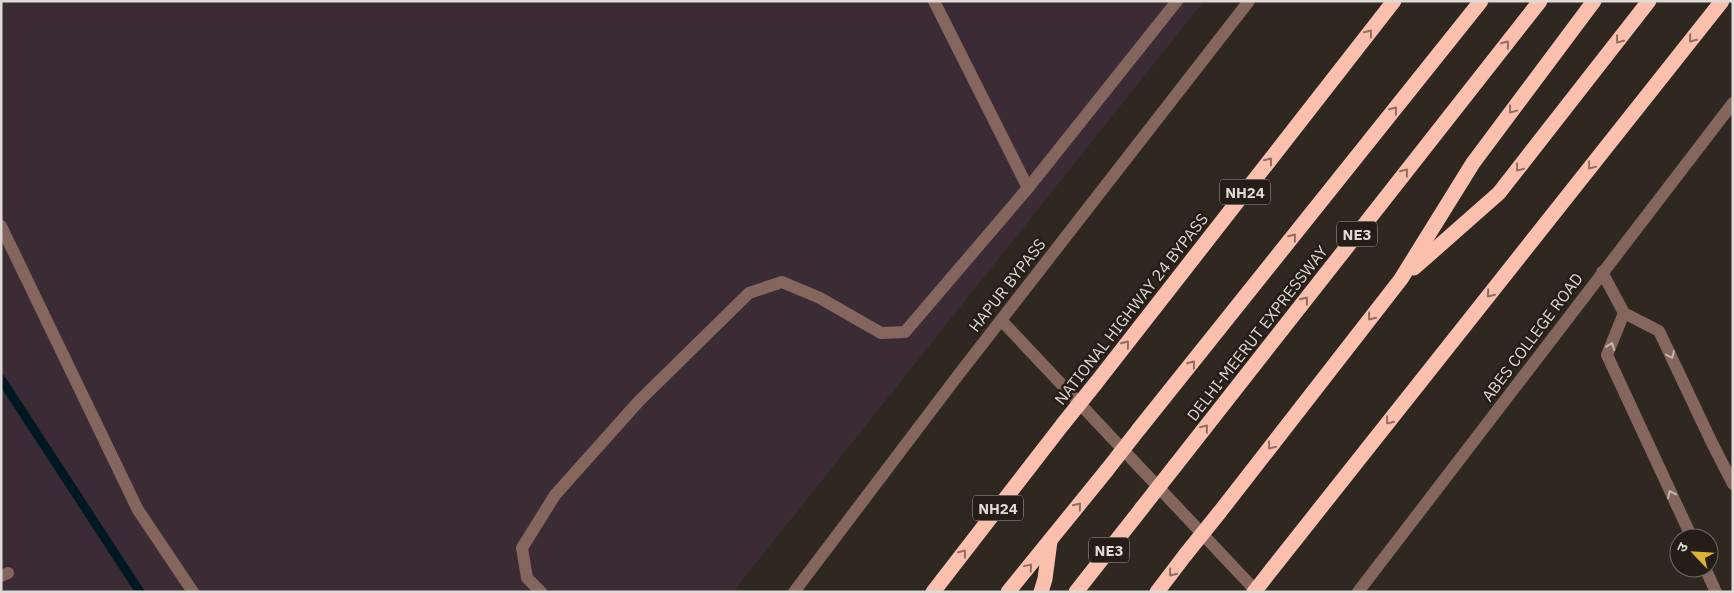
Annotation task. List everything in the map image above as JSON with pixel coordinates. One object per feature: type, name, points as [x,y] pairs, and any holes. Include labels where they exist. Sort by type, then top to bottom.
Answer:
[{"type":"highway","name":"NATIONAL HIGHWAY 24 BYPASS","points":[[933,592],[1394,1]]},
{"type":"highway","points":[[1008,592],[1481,1]]},
{"type":"highway","name":"DELHI-MEERUT EXPRESSWAY","points":[[1076,592],[1540,1]]},
{"type":"highway","points":[[1157,592],[1401,279],[1473,163],[1594,1]]},
{"type":"highway","points":[[1401,279],[1499,193],[1649,1]]},
{"type":"highway","points":[[1256,592],[1272,569],[1722,1]]},
{"type":"highway","points":[[1041,592],[1046,579],[1050,541]]},
{"type":"street","points":[[934,1],[1028,188]]},
{"type":"street","points":[[541,592],[527,578],[522,548],[555,495],[639,401],[749,293],[782,282],[820,298],[881,333],[905,332],[1028,188],[1177,1]]},
{"type":"street","name":"HAPUR BYPASS","points":[[794,592],[1001,320],[1249,1]]},
{"type":"street","name":"ABES COLLEGE ROAD","points":[[1358,592],[1733,103]]},
{"type":"street","points":[[1,226],[138,510],[193,592]]},
{"type":"street","points":[[1602,272],[1624,313],[1659,331],[1733,484]]},
{"type":"street","points":[[1624,313],[1607,355],[1687,528]]},
{"type":"street","points":[[1001,320],[1256,592]]},
{"type":"street","points":[[1710,578],[1716,592]]},
{"type":"shaded area","points":[[1,1],[1204,1],[733,592],[1,592]]},
{"type":"waterway","points":[[1,379],[140,592]]}]
